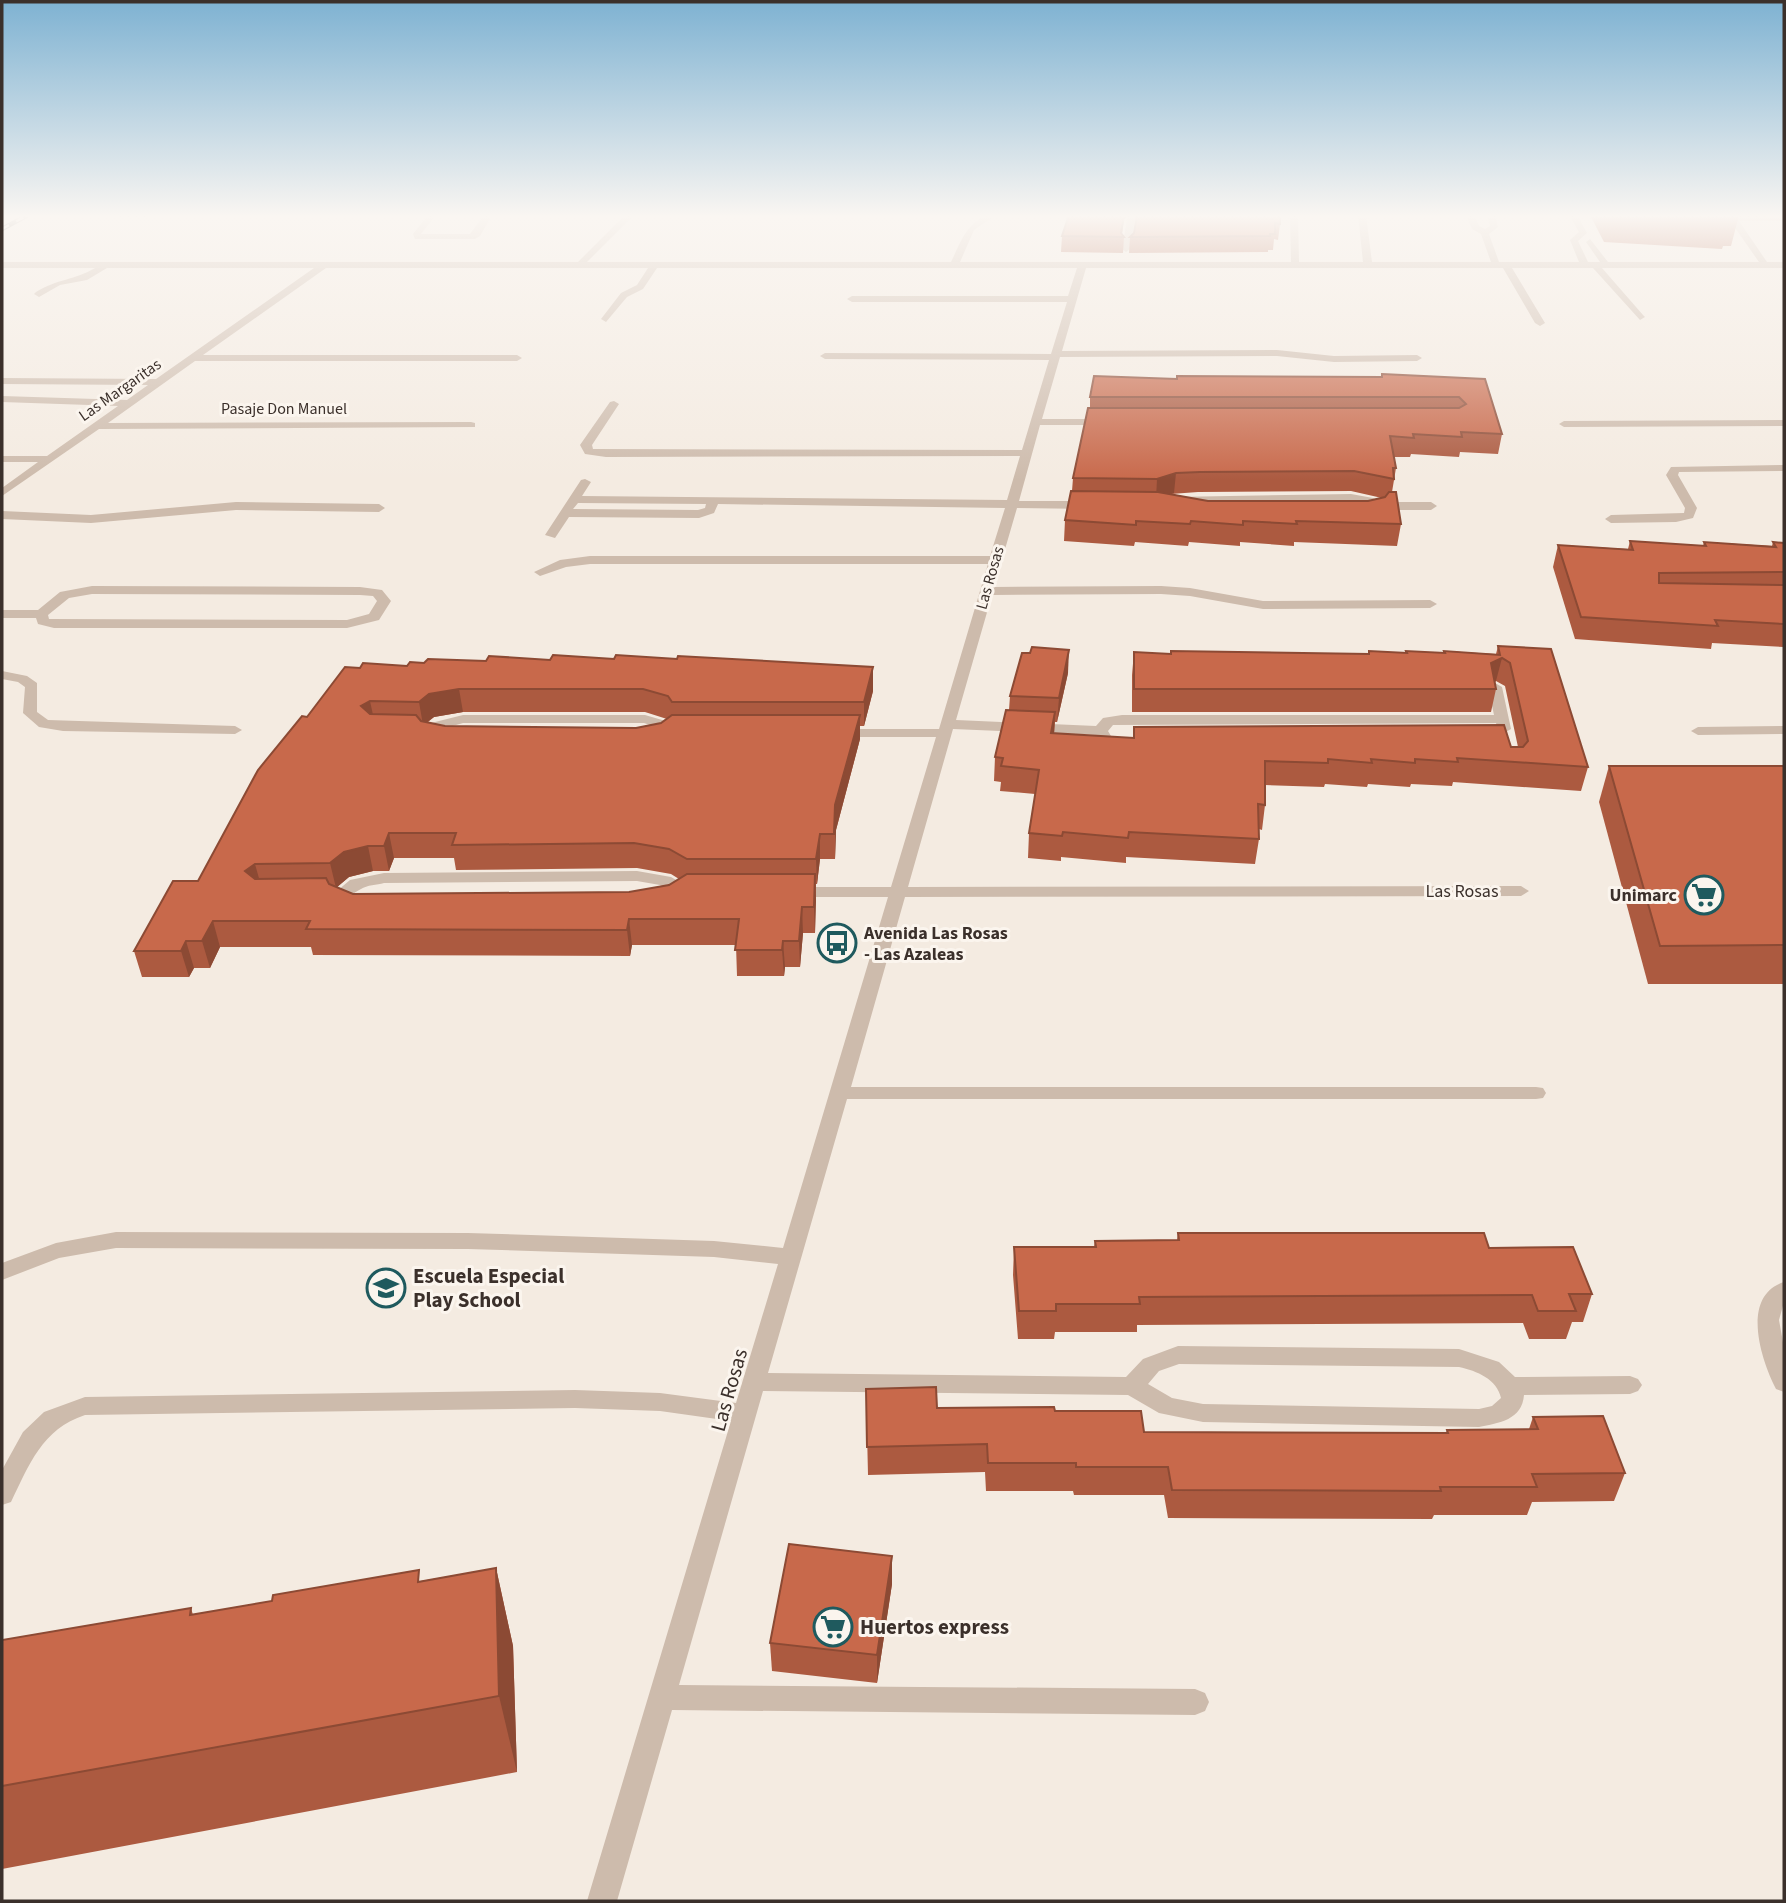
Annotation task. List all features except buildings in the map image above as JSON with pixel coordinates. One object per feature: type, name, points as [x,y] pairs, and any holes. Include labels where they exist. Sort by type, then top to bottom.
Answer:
[{"type":"street","name":"Las Margaritas","points":[[2,493],[269,304]]},
{"type":"street","points":[[606,319],[617,304]]},
{"type":"street","name":"Las Rosas","points":[[602,1901],[1071,304]]},
{"type":"street","points":[[1528,304],[1541,323]]},
{"type":"street","points":[[1630,304],[1640,317]]},
{"type":"street","points":[[825,356],[1277,353],[1334,359],[1417,358]]},
{"type":"street","points":[[193,358],[517,358]]},
{"type":"street","points":[[2,381],[159,382]]},
{"type":"street","points":[[2,399],[130,403]]},
{"type":"street","points":[[614,404],[586,445],[589,452],[1027,453]]},
{"type":"street","points":[[1036,422],[1128,422]]},
{"type":"street","points":[[1564,424],[1784,424]]},
{"type":"street","name":"Pasaje Don Manuel","points":[[97,426],[471,425]]},
{"type":"street","points":[[2,459],[50,459]]},
{"type":"street","points":[[1611,519],[1676,518],[1689,515],[1691,508],[1672,475],[1680,468],[1784,468]]},
{"type":"street","points":[[551,535],[585,482]]},
{"type":"street","points":[[1192,514],[1157,506],[1186,499],[1351,498],[1369,500],[1379,506],[1431,506]]},
{"type":"street","points":[[574,499],[1104,505]]},
{"type":"street","points":[[565,513],[699,514],[710,510],[713,500]]},
{"type":"street","points":[[2,515],[91,519],[236,506],[379,508]]},
{"type":"street","points":[[1365,515],[1377,512],[1379,506]]},
{"type":"street","points":[[540,572],[564,563],[590,559],[996,560]]},
{"type":"street","points":[[986,591],[1161,590],[1263,605],[1430,604]]},
{"type":"street","points":[[2,614],[41,614],[59,599],[82,591],[360,591],[376,593],[384,601],[374,617],[347,624],[54,624],[43,621],[41,614]]},
{"type":"street","points":[[2,675],[22,679],[32,686],[30,713],[44,724],[62,727],[235,730]]},
{"type":"street","points":[[1495,687],[1502,719],[1500,742]]},
{"type":"street","points":[[401,731],[427,732],[439,723],[463,719],[645,719],[664,724],[670,735]]},
{"type":"street","points":[[1100,731],[1108,721],[1122,719],[1502,719]]},
{"type":"street","points":[[818,733],[946,729],[1100,731]]},
{"type":"street","points":[[1698,731],[1784,730]]},
{"type":"street","points":[[1100,731],[1106,739],[1144,743]]},
{"type":"street","points":[[427,732],[427,736],[439,742]]},
{"type":"street","points":[[314,897],[345,902],[346,889],[365,880],[410,878],[637,876],[665,881],[685,892],[710,892]]},
{"type":"street","points":[[775,892],[898,891]]},
{"type":"street","name":"Las Rosas","points":[[898,891],[1521,891]]},
{"type":"street","points":[[666,904],[685,892]]},
{"type":"street","points":[[839,1093],[1536,1093]]},
{"type":"street","points":[[2,1272],[56,1251],[87,1243],[116,1240],[468,1241],[714,1249],[791,1257]]},
{"type":"street","points":[[1784,1290],[1774,1296],[1768,1307],[1768,1320],[1784,1383]]},
{"type":"street","points":[[755,1382],[1132,1386],[1167,1406],[1203,1413],[1479,1418],[1500,1414],[1507,1409],[1512,1398],[1511,1386],[1490,1366],[1459,1358],[1178,1355],[1151,1365],[1132,1386]]},
{"type":"street","points":[[1511,1386],[1630,1385]]},
{"type":"street","points":[[2,1495],[29,1439],[40,1427],[53,1417],[85,1406],[575,1399],[660,1402],[745,1414]]},
{"type":"street","points":[[662,1696],[1195,1702]]},
{"type":"place","name":"Unimarc","points":[[1704,895]]},
{"type":"place","name":"Avenida Las Rosas - Las Azaleas","points":[[837,943]]},
{"type":"place","name":"Escuela Especial Play School","points":[[386,1288]]},
{"type":"place","name":"Huertos express","points":[[833,1627]]}]
